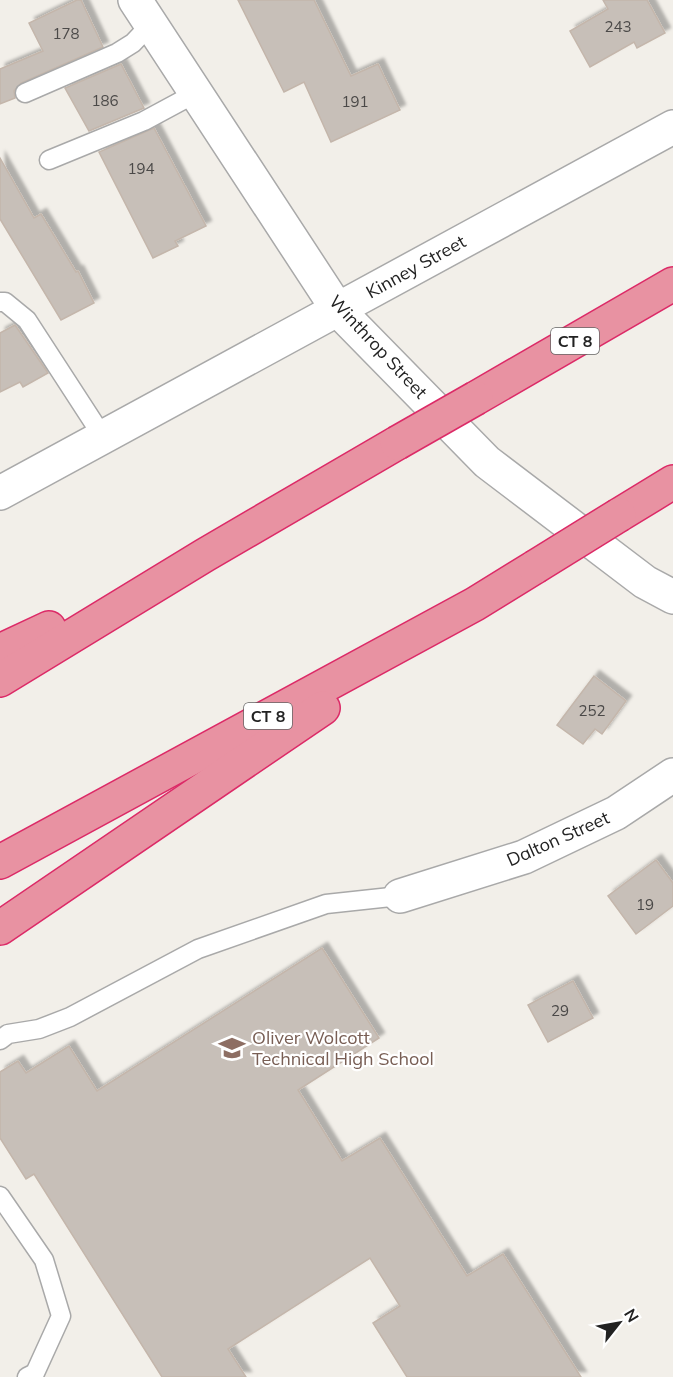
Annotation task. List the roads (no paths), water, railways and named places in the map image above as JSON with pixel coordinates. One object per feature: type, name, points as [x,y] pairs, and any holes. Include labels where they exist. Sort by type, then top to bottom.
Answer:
[{"type":"highway","name":"CT 8","points":[[0,680],[205,555],[673,284]]},
{"type":"highway","name":"CT 8","points":[[0,862],[475,604],[673,482]]},
{"type":"highway","points":[[0,651],[205,555]]},
{"type":"highway","points":[[0,928],[475,604]]},
{"type":"street","name":"Winthrop Street","points":[[143,12],[339,310],[487,462],[645,582],[673,597]]},
{"type":"street","name":"Kinney Street","points":[[0,493],[673,127]]},
{"type":"street","name":"Dalton Street","points":[[400,896],[524,857],[616,813],[673,775]]},
{"type":"lane","points":[[25,93],[117,53],[133,43],[143,12]]},
{"type":"lane","points":[[49,160],[144,121],[196,93]]},
{"type":"lane","points":[[0,302],[5,302],[27,320],[103,437]]},
{"type":"lane","points":[[0,1040],[8,1034],[39,1029],[70,1017],[198,949],[326,904],[400,896]]},
{"type":"lane","points":[[0,1196],[44,1260],[61,1316],[35,1373],[27,1377]]},
{"type":"place","name":"Oliver Wolcott Technical High School","points":[[232,1048]]}]
